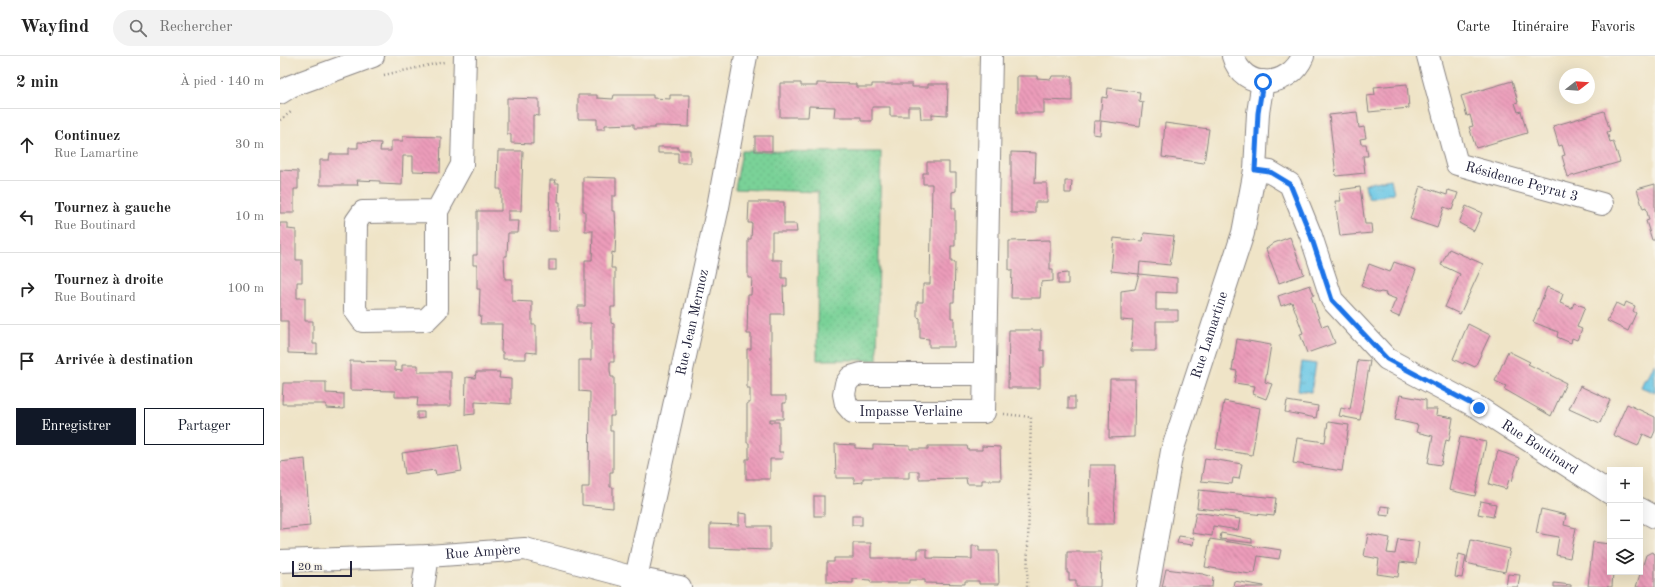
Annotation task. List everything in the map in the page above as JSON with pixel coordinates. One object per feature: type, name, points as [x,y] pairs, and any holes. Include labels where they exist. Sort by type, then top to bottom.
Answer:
[{"type":"street","points":[[280,93],[291,86],[373,56]]},
{"type":"street","name":"Rue Jean Mermoz","points":[[635,583],[718,207],[746,56]]},
{"type":"street","points":[[984,412],[992,56]]},
{"type":"street","points":[[1233,56],[1241,70],[1251,78],[1263,82],[1283,79],[1292,73],[1298,66],[1303,56]]},
{"type":"street","name":"Résidence Peyrat 3","points":[[1428,56],[1457,164],[1602,204]]},
{"type":"street","points":[[437,211],[362,212],[356,222],[355,310],[363,321],[426,320],[436,309],[437,211],[462,165],[465,57]]},
{"type":"street","name":"Rue Lamartine","points":[[1148,587],[1172,451],[1243,233],[1255,170],[1258,113],[1263,82]]},
{"type":"street","name":"Rue Boutinard","points":[[1255,170],[1270,172],[1290,184],[1311,236],[1332,300],[1387,359],[1479,408],[1607,491]]},
{"type":"street","name":"Impasse Verlaine","points":[[984,374],[861,374],[851,377],[846,384],[844,394],[846,404],[853,412],[984,412]]},
{"type":"street","points":[[1643,510],[1655,516]]},
{"type":"street","name":"Rue Ampère","points":[[280,561],[428,556],[524,549],[635,583],[680,587]]},
{"type":"street","points":[[423,587],[428,556]]},
{"type":"path","points":[[383,75],[465,57]]},
{"type":"path","points":[[280,120],[293,112]]},
{"type":"path","points":[[984,412],[1031,417],[1027,587]]},
{"type":"green space","points":[[742,151],[881,152],[877,360],[817,360],[818,192],[735,189]]},
{"type":"water","points":[[1391,179],[1394,193],[1368,198],[1365,184]]},
{"type":"water","points":[[1302,362],[1316,364],[1311,392],[1298,390]]},
{"type":"water","points":[[1655,362],[1655,393],[1641,387],[1645,378],[1647,379]]},
{"type":"building","points":[[1017,76],[1037,76],[1037,78],[1051,79],[1052,76],[1072,76],[1072,101],[1044,100],[1044,113],[1017,113]]},
{"type":"building","points":[[1512,81],[1518,102],[1515,103],[1518,112],[1521,111],[1527,133],[1476,148],[1469,127],[1473,126],[1470,115],[1467,116],[1461,96]]},
{"type":"building","points":[[780,83],[801,83],[801,86],[817,86],[817,83],[856,84],[856,87],[872,87],[872,84],[912,84],[912,87],[928,87],[928,84],[948,84],[947,115],[932,114],[932,119],[921,119],[920,107],[908,107],[908,116],[890,116],[890,107],[872,107],[872,121],[861,121],[861,117],[834,117],[835,107],[809,106],[808,117],[780,117]]},
{"type":"building","points":[[1407,84],[1409,108],[1369,112],[1367,96],[1375,95],[1374,87]]},
{"type":"building","points":[[1108,88],[1140,92],[1139,101],[1143,102],[1140,126],[1101,121],[1100,135],[1093,134],[1094,121],[1100,121],[1102,97],[1107,98]]},
{"type":"building","points":[[578,95],[597,95],[597,98],[613,99],[614,95],[653,95],[653,98],[670,99],[670,95],[690,95],[689,127],[655,126],[655,128],[634,128],[634,124],[605,125],[605,129],[597,129],[597,119],[578,119]]},
{"type":"building","points":[[507,98],[539,99],[539,116],[533,115],[533,144],[511,143],[511,134],[507,134]]},
{"type":"building","points":[[1604,111],[1610,131],[1607,132],[1610,142],[1613,141],[1620,162],[1568,177],[1562,156],[1565,155],[1562,145],[1559,146],[1553,126]]},
{"type":"building","points":[[1357,112],[1359,128],[1364,127],[1366,138],[1360,139],[1361,144],[1366,144],[1368,156],[1363,156],[1365,173],[1336,176],[1329,115]]},
{"type":"building","points":[[1165,123],[1209,129],[1204,163],[1162,157]]},
{"type":"building","points":[[403,136],[441,137],[440,172],[413,171],[413,156],[403,156],[402,185],[380,184],[380,181],[357,180],[358,185],[320,185],[320,160],[329,160],[330,154],[349,154],[349,148],[358,148],[358,142],[381,143],[380,151],[391,151],[391,141],[403,141]]},
{"type":"building","points":[[755,136],[772,136],[772,151],[755,151]]},
{"type":"building","points":[[658,147],[678,147],[678,150],[690,150],[690,163],[678,163],[678,153],[658,153]]},
{"type":"building","points":[[498,151],[523,151],[521,211],[508,211],[508,221],[519,221],[518,233],[508,233],[507,256],[504,256],[505,279],[512,279],[512,301],[532,302],[532,325],[536,325],[536,353],[526,352],[526,359],[503,359],[503,352],[501,352],[502,324],[480,324],[480,289],[477,289],[477,265],[473,265],[473,255],[477,255],[477,211],[501,211],[501,189],[497,189]]},
{"type":"building","points":[[1011,152],[1036,153],[1035,183],[1047,183],[1047,202],[1035,202],[1035,213],[1011,213]]},
{"type":"building","points":[[927,162],[949,162],[949,173],[956,173],[956,191],[952,192],[952,208],[955,208],[955,246],[951,246],[951,262],[955,262],[954,302],[951,302],[951,318],[954,318],[954,347],[929,347],[929,339],[920,338],[920,318],[917,317],[917,302],[923,302],[923,284],[930,284],[932,184],[923,184],[923,173],[927,173]]},
{"type":"building","points":[[280,170],[298,171],[298,189],[294,189],[294,213],[280,213]]},
{"type":"building","points":[[583,177],[616,178],[616,196],[612,196],[612,211],[615,211],[615,253],[612,252],[611,268],[615,268],[615,307],[611,307],[611,323],[614,324],[614,362],[610,362],[611,377],[614,377],[614,416],[610,416],[610,431],[613,431],[613,472],[610,472],[610,487],[613,487],[613,508],[582,505],[582,487],[589,487],[590,392],[579,391],[579,360],[591,360],[591,323],[578,323],[578,306],[585,306],[585,260],[592,260],[593,231],[585,231],[585,211],[583,211]]},
{"type":"building","points":[[550,180],[556,180],[555,183],[559,183],[559,231],[549,231]]},
{"type":"building","points":[[1065,181],[1072,181],[1071,193],[1065,193]]},
{"type":"building","points":[[1655,184],[1655,240],[1652,240],[1646,221],[1649,220],[1646,208],[1643,209],[1637,189]]},
{"type":"building","points":[[1420,186],[1447,195],[1448,190],[1458,193],[1452,210],[1444,207],[1437,228],[1410,219]]},
{"type":"building","points":[[1360,187],[1365,224],[1371,224],[1372,233],[1340,236],[1335,201],[1341,201],[1339,190]]},
{"type":"building","points":[[749,202],[784,202],[784,224],[796,224],[797,232],[772,232],[772,260],[782,260],[782,278],[787,278],[787,286],[783,286],[784,314],[771,314],[771,396],[786,396],[786,403],[783,403],[783,419],[770,419],[770,422],[779,422],[779,452],[783,452],[782,459],[770,459],[770,479],[746,479],[746,459],[749,459],[749,443],[747,443],[747,403],[750,403],[750,388],[747,388],[747,349],[751,349],[751,334],[747,334],[748,295],[751,295],[752,278],[748,278],[748,239],[751,239],[752,223],[748,223]]},
{"type":"building","points":[[1466,206],[1482,213],[1474,231],[1459,223]]},
{"type":"building","points":[[280,223],[288,223],[288,229],[296,230],[296,260],[302,260],[302,282],[297,282],[297,298],[305,298],[305,321],[313,321],[313,344],[317,344],[317,354],[288,353],[288,321],[280,321]]},
{"type":"building","points":[[1144,233],[1174,236],[1170,265],[1140,262],[1139,274],[1111,271],[1114,238],[1143,241]]},
{"type":"building","points":[[1290,237],[1304,274],[1279,283],[1266,249],[1274,243]]},
{"type":"building","points":[[1050,240],[1050,269],[1053,269],[1053,281],[1041,282],[1040,298],[1011,298],[1012,270],[1009,270],[1009,241]]},
{"type":"building","points":[[1449,249],[1483,264],[1460,314],[1445,307],[1460,274],[1441,265]]},
{"type":"building","points":[[549,260],[556,260],[556,270],[549,270]]},
{"type":"building","points":[[1394,262],[1416,270],[1399,317],[1390,313],[1396,299],[1385,295],[1386,293],[1378,293],[1361,286],[1369,264],[1390,272]]},
{"type":"building","points":[[1068,273],[1068,284],[1058,284],[1058,274]]},
{"type":"building","points":[[1139,274],[1177,278],[1177,293],[1156,292],[1156,310],[1178,310],[1178,321],[1156,321],[1156,351],[1131,351],[1133,321],[1121,320],[1121,291],[1135,289]]},
{"type":"building","points":[[1310,285],[1314,295],[1311,296],[1322,327],[1328,325],[1335,343],[1307,353],[1300,334],[1303,333],[1292,302],[1281,306],[1278,296]]},
{"type":"building","points":[[1547,287],[1563,294],[1560,303],[1572,308],[1574,303],[1585,307],[1577,327],[1582,329],[1577,340],[1572,338],[1571,343],[1557,337],[1558,332],[1533,322]]},
{"type":"building","points":[[1626,302],[1635,306],[1633,311],[1636,313],[1628,331],[1607,321],[1616,303],[1624,307]]},
{"type":"building","points":[[1468,324],[1490,335],[1475,367],[1464,362],[1463,364],[1453,359]]},
{"type":"building","points":[[1009,330],[1041,330],[1041,351],[1044,350],[1044,367],[1040,367],[1040,388],[1008,388]]},
{"type":"building","points":[[1237,339],[1271,345],[1265,382],[1272,384],[1266,399],[1253,394],[1255,386],[1235,383],[1237,371],[1232,370]]},
{"type":"building","points":[[1508,351],[1530,362],[1528,364],[1566,383],[1551,416],[1504,389],[1506,386],[1495,381]]},
{"type":"building","points":[[1358,360],[1370,361],[1360,420],[1339,416],[1341,408],[1350,410]]},
{"type":"building","points":[[350,361],[395,362],[395,370],[402,371],[402,365],[418,365],[418,372],[451,372],[451,406],[417,406],[418,397],[395,397],[395,391],[350,390]]},
{"type":"building","points":[[476,372],[500,372],[499,378],[511,379],[511,404],[475,402],[475,414],[465,415],[466,377],[475,378]]},
{"type":"building","points":[[1110,379],[1135,379],[1134,437],[1109,438]]},
{"type":"building","points":[[326,382],[326,393],[344,394],[344,409],[326,408],[326,404],[282,404],[283,383]]},
{"type":"building","points":[[1580,386],[1610,400],[1600,423],[1569,409]]},
{"type":"building","points":[[1400,395],[1426,400],[1426,409],[1437,409],[1436,415],[1453,418],[1449,441],[1446,440],[1441,465],[1428,463],[1433,436],[1416,432],[1418,425],[1395,420]]},
{"type":"building","points":[[1068,397],[1075,397],[1075,409],[1068,409]]},
{"type":"building","points":[[1224,401],[1260,408],[1252,455],[1216,449]]},
{"type":"building","points":[[1287,401],[1318,406],[1316,418],[1285,412]]},
{"type":"building","points":[[1627,404],[1655,417],[1655,431],[1652,438],[1643,434],[1638,446],[1613,435]]},
{"type":"building","points":[[417,412],[424,412],[424,418],[417,419]]},
{"type":"building","points":[[1328,422],[1349,425],[1342,471],[1293,463],[1297,438],[1325,442]]},
{"type":"building","points":[[1460,437],[1486,442],[1475,496],[1449,490]]},
{"type":"building","points":[[835,444],[855,445],[855,448],[873,449],[873,445],[910,446],[910,449],[928,449],[928,446],[967,446],[968,450],[982,450],[982,446],[1000,447],[1001,480],[982,480],[982,484],[967,484],[966,478],[919,479],[919,471],[909,471],[909,478],[863,478],[863,482],[854,483],[854,478],[836,478]]},
{"type":"building","points":[[458,445],[462,471],[436,475],[435,470],[405,474],[402,453]]},
{"type":"building","points":[[1498,451],[1519,458],[1512,481],[1509,480],[1506,489],[1489,484]]},
{"type":"building","points":[[1205,458],[1242,464],[1239,479],[1233,478],[1232,484],[1201,481]]},
{"type":"building","points":[[305,459],[310,526],[280,529],[280,462]]},
{"type":"building","points":[[1090,465],[1116,465],[1114,524],[1089,524]]},
{"type":"building","points":[[1199,490],[1276,498],[1274,516],[1197,508]]},
{"type":"building","points":[[814,496],[824,496],[824,516],[814,516]]},
{"type":"building","points":[[1481,501],[1496,504],[1493,517],[1478,514]]},
{"type":"building","points":[[1381,506],[1390,507],[1389,516],[1380,515]]},
{"type":"building","points":[[1541,509],[1566,515],[1564,525],[1576,528],[1570,558],[1556,555],[1559,537],[1536,533]]},
{"type":"building","points":[[1196,512],[1240,519],[1238,530],[1213,526],[1212,536],[1192,533]]},
{"type":"building","points":[[739,513],[747,514],[747,526],[770,526],[770,550],[710,548],[710,524],[739,525]]},
{"type":"building","points":[[852,516],[862,516],[862,525],[852,525]]},
{"type":"building","points":[[1221,533],[1252,539],[1252,543],[1220,539]]},
{"type":"building","points":[[1368,534],[1390,538],[1387,553],[1395,554],[1398,539],[1419,542],[1416,564],[1400,562],[1398,577],[1377,574],[1379,559],[1364,556]]},
{"type":"building","points":[[1179,536],[1194,538],[1193,545],[1177,543]]},
{"type":"building","points":[[1210,539],[1281,550],[1279,559],[1258,556],[1255,573],[1250,574],[1205,567]]},
{"type":"building","points":[[1471,540],[1510,549],[1505,572],[1466,563]]},
{"type":"building","points":[[1593,542],[1607,544],[1607,575],[1613,575],[1612,587],[1588,586]]},
{"type":"building","points":[[853,543],[871,543],[871,558],[918,558],[918,549],[927,549],[927,558],[972,559],[972,546],[979,546],[979,551],[998,551],[999,584],[979,584],[979,581],[965,581],[965,584],[925,583],[925,580],[909,580],[909,583],[871,583],[870,580],[853,579],[853,583],[827,582],[827,562],[834,562],[834,558],[853,558]]},
{"type":"building","points":[[1067,552],[1101,552],[1100,587],[1076,587],[1076,580],[1069,580],[1069,573],[1067,573]]},
{"type":"building","points":[[1652,552],[1655,554],[1655,587],[1636,587],[1640,575],[1643,575],[1643,565],[1646,555]]},
{"type":"building","points":[[1459,554],[1466,556],[1462,578],[1455,577]]},
{"type":"building","points":[[1166,569],[1203,574],[1213,577],[1212,587],[1162,587]]},
{"type":"building","points":[[1508,574],[1520,575],[1518,587],[1506,587]]},
{"type":"building","points":[[1234,581],[1264,586],[1264,587],[1233,587]]},
{"type":"building","points":[[1554,583],[1571,585],[1571,587],[1554,587]]},
{"type":"route","points":[[1263,82],[1258,113],[1255,170],[1270,172],[1290,184],[1311,236],[1332,300],[1387,359],[1479,408]]}]
